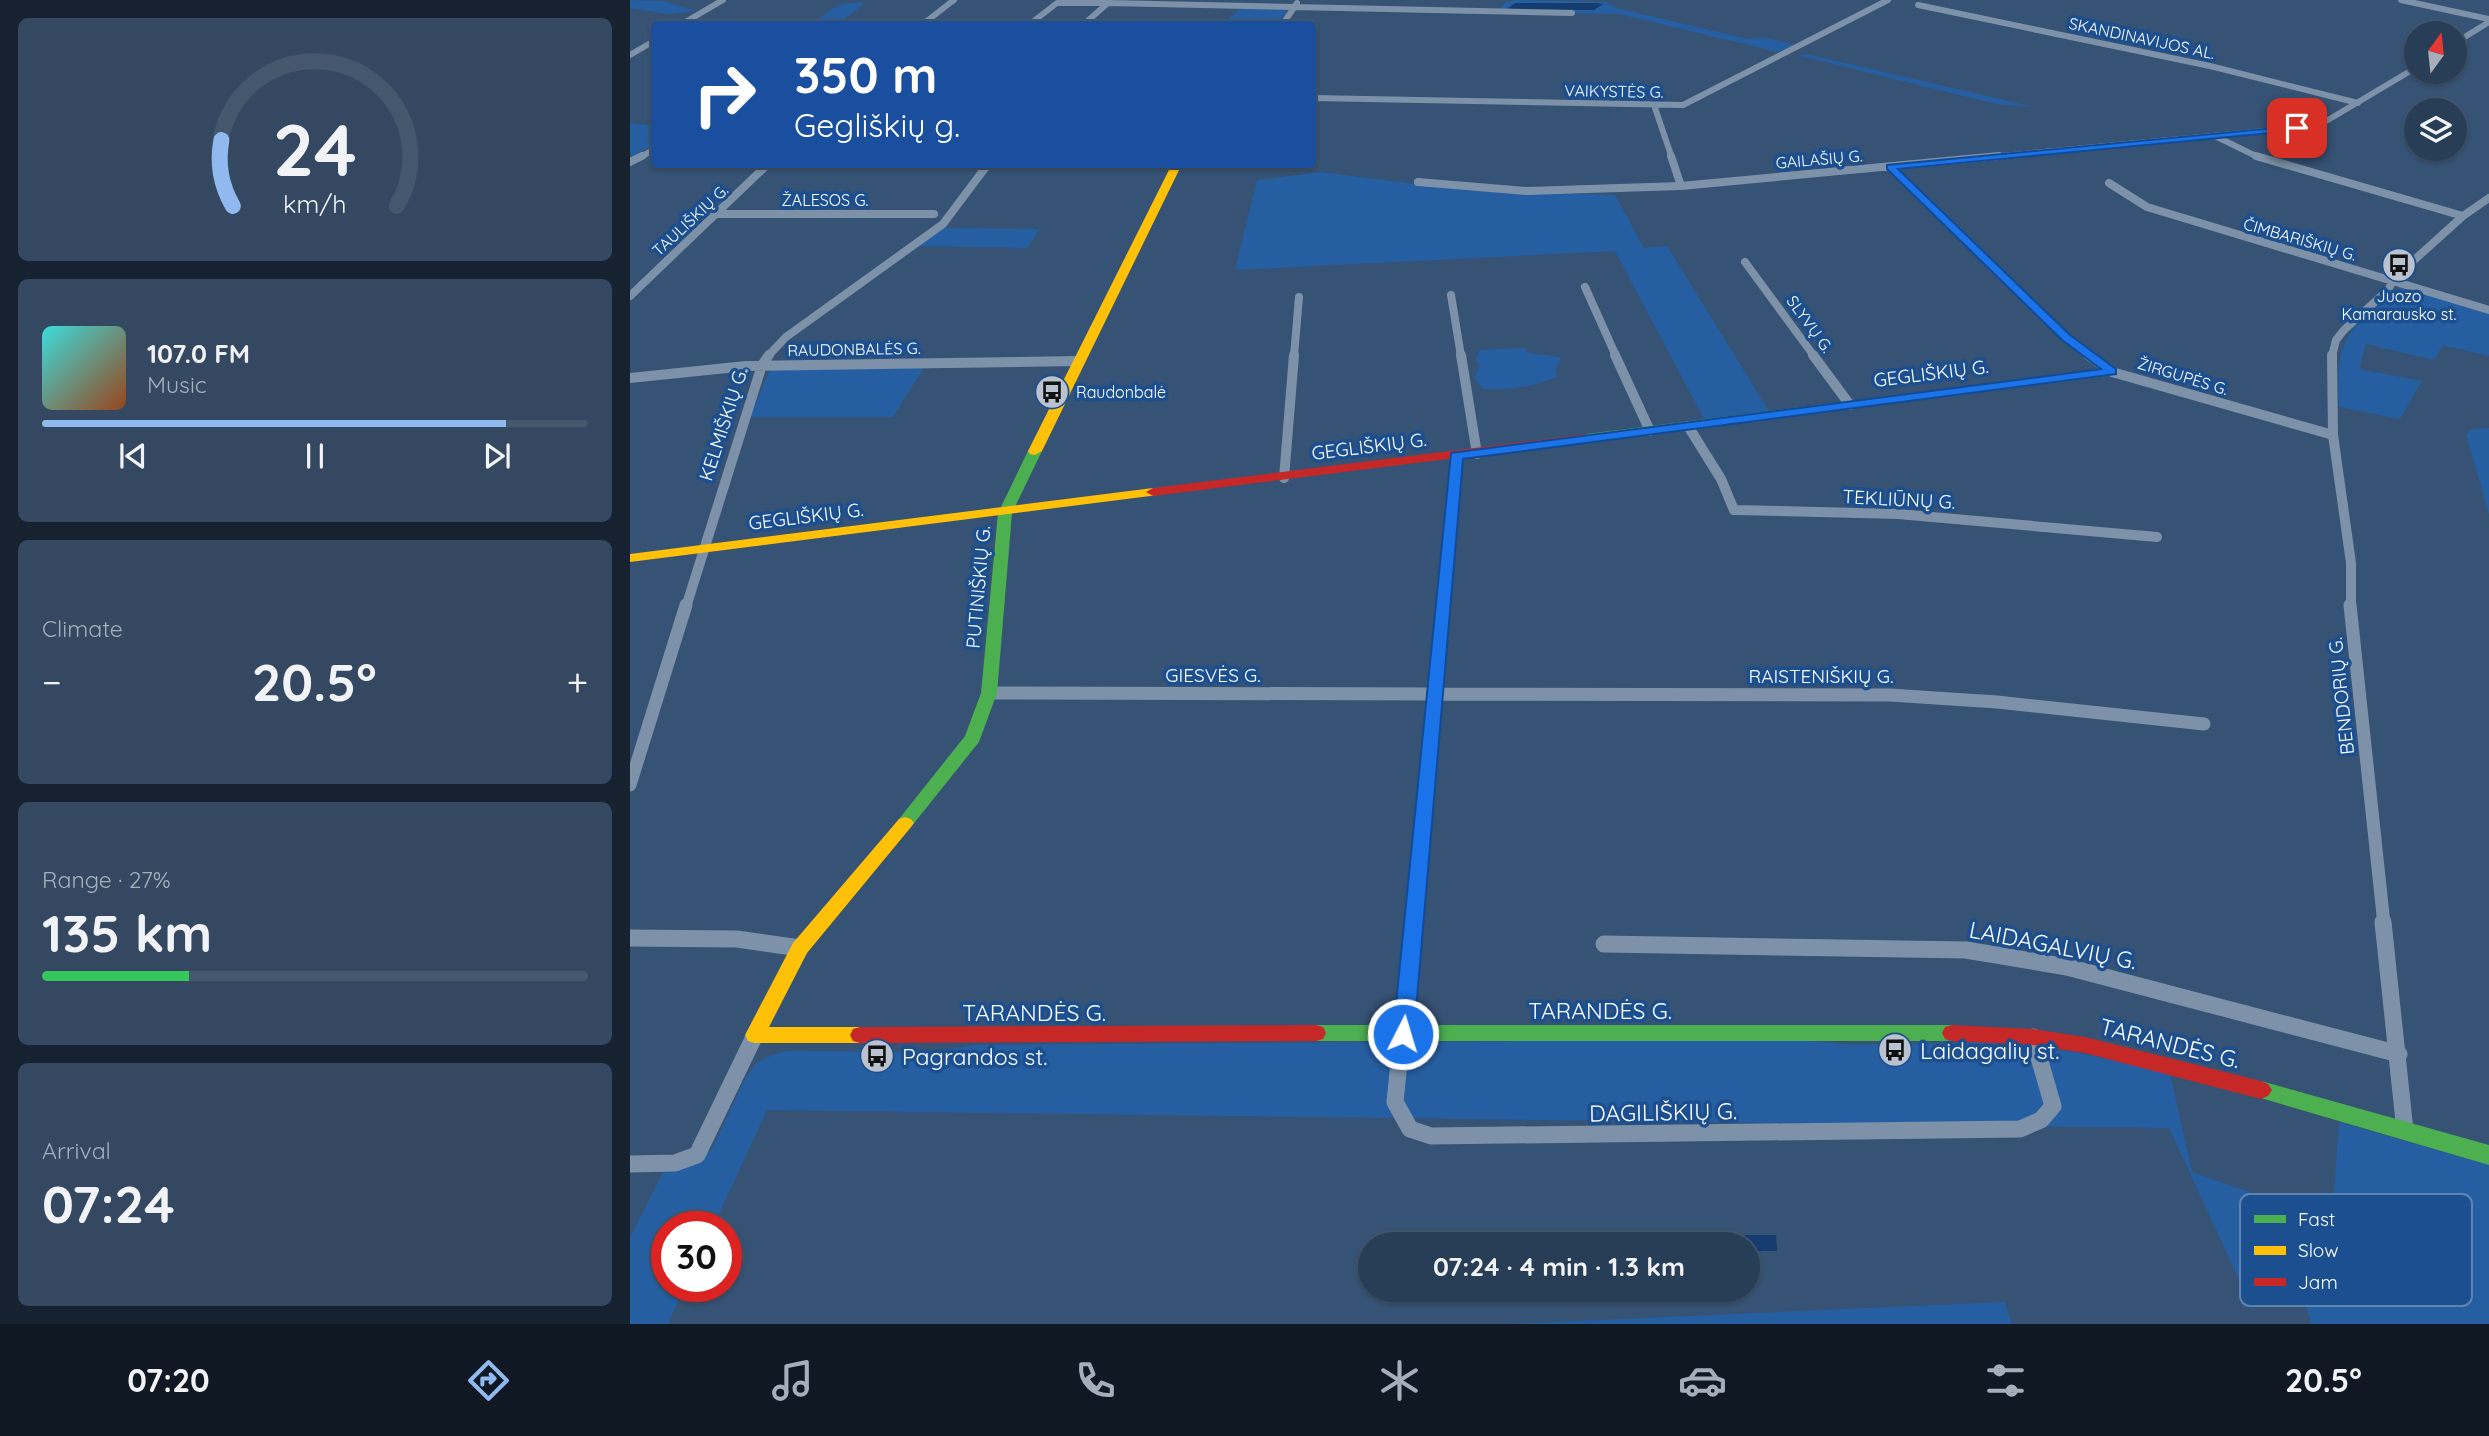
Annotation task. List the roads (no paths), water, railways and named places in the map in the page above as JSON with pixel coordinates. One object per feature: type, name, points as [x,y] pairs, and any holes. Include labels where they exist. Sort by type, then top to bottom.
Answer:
[{"type":"street","points":[[687,21],[723,0]]},
{"type":"street","points":[[927,21],[954,0]]},
{"type":"street","points":[[1285,21],[1299,0]]},
{"type":"street","name":"VAIKYSTĖS G.","points":[[1316,98],[1654,106],[1689,103],[1888,0]]},
{"type":"street","points":[[2401,0],[2489,20]]},
{"type":"street","points":[[1034,21],[1057,2],[1228,3],[1572,13]]},
{"type":"street","points":[[1087,21],[1108,3]]},
{"type":"street","name":"SKANDINAVIJOS AL.","points":[[1918,5],[2210,66],[2358,103]]},
{"type":"street","points":[[2468,34],[2489,20]]},
{"type":"street","points":[[630,55],[651,43]]},
{"type":"street","name":"GAILAŠIŲ G.","points":[[1418,182],[1527,191],[1681,186],[2216,137],[2313,125],[2358,103],[2404,75]]},
{"type":"street","points":[[1654,106],[1681,186]]},
{"type":"street","points":[[2216,137],[2264,160],[2463,216]]},
{"type":"street","points":[[630,162],[651,152]]},
{"type":"street","name":"ŽIRGUPĖS G.","points":[[1890,167],[2066,338],[2112,372],[2333,435]]},
{"type":"street","name":"TAULIŠKIŲ G.","points":[[630,296],[764,168]]},
{"type":"street","name":"KELMIŠKIŲ G.","points":[[630,785],[762,365],[771,351],[786,337],[943,224],[985,168]]},
{"type":"street","name":"PUTINIŠKIŲ G.","points":[[755,1035],[800,948],[962,755],[973,738],[989,694],[1005,513],[1175,168]]},
{"type":"street","name":"ČIMBARIŠKIŲ G.","points":[[2109,183],[2147,207],[2489,310]]},
{"type":"street","name":"BENDORIŲ G.","points":[[2405,1131],[2349,592],[2351,563],[2333,435],[2330,382],[2336,340],[2389,289],[2392,280],[2463,216],[2489,198]]},
{"type":"street","name":"ŽALESOS G.","points":[[716,214],[934,214]]},
{"type":"street","name":"SLYVŲ G.","points":[[1745,262],[1850,405]]},
{"type":"street","points":[[1585,287],[1650,431]]},
{"type":"street","points":[[1451,295],[1477,454]]},
{"type":"street","points":[[1284,478],[1299,297]]},
{"type":"street","name":"RAUDONBALĖS G.","points":[[630,378],[762,365],[1078,361]]},
{"type":"street","name":"GEGLIŠKIŲ G.","points":[[630,558],[1477,454],[2112,372]]},
{"type":"street","name":"TEKLIŪNŲ G.","points":[[1688,426],[1720,479],[1734,510],[1898,514],[2157,537]]},
{"type":"street","points":[[1403,1034],[1456,456]]},
{"type":"street","name":"GIESVĖS G.","points":[[989,694],[1436,696]]},
{"type":"street","name":"RAISTENIŠKIŲ G.","points":[[1436,696],[1890,695],[1997,702],[2204,724]]},
{"type":"street","points":[[630,938],[769,940],[800,948]]},
{"type":"street","name":"LAIDAGALVIŲ G.","points":[[1604,944],[1966,950],[2067,967],[2399,1054]]},
{"type":"street","name":"TARANDĖS G.","points":[[755,1035],[1921,1031],[2033,1037],[2148,1059],[2489,1155]]},
{"type":"street","name":"DAGILIŠKIŲ G.","points":[[1403,1034],[1395,1102],[1404,1123],[1415,1135],[1441,1139],[2020,1129]]},
{"type":"street","points":[[630,1164],[675,1163],[696,1155],[755,1035]]},
{"type":"street","points":[[2020,1129],[2041,1120],[2053,1106],[2033,1037]]},
{"type":"place","name":"Juozo Kamarausko st.","points":[[2399,265]]},
{"type":"place","name":"Raudonbalė","points":[[1052,392]]},
{"type":"place","name":"Laidagalių st.","points":[[1895,1050]]},
{"type":"place","name":"Pagrandos st.","points":[[877,1056]]}]
